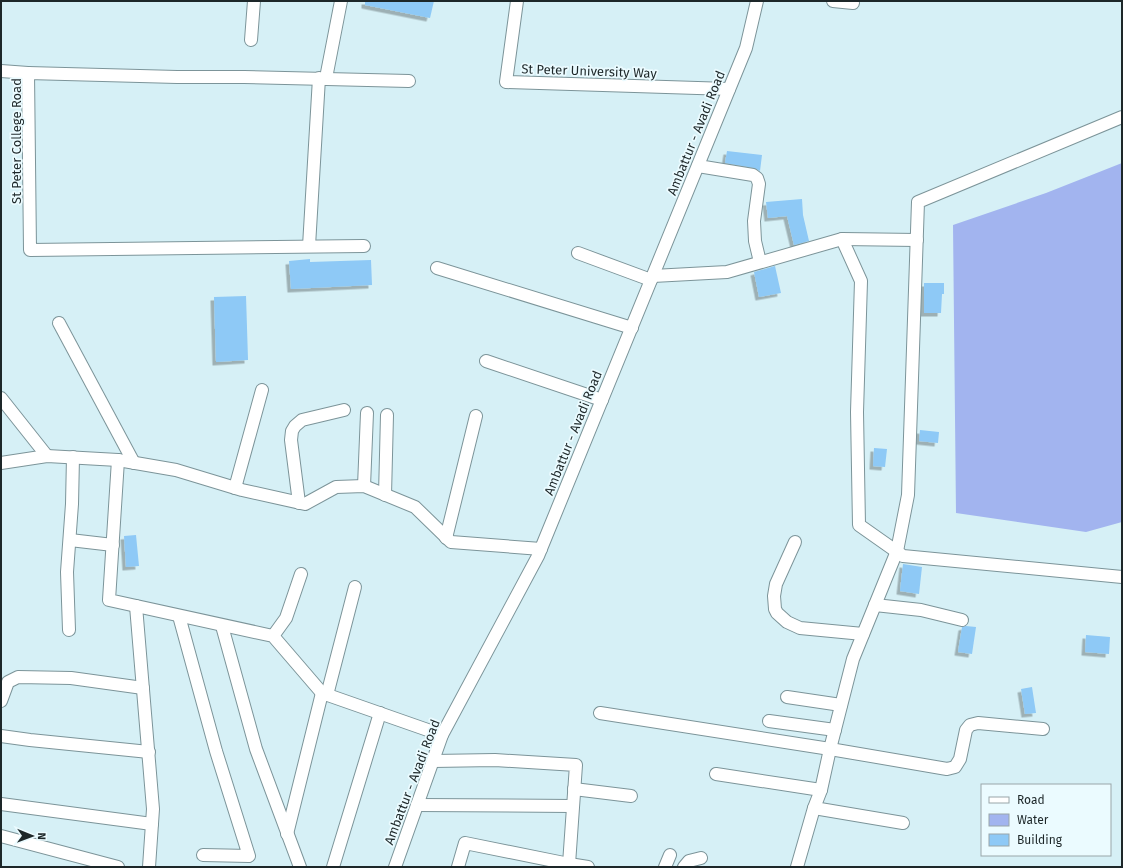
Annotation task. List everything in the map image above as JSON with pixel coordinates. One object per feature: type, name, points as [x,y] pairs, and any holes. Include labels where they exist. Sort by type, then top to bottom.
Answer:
[{"type":"street","points":[[251,40],[254,1]]},
{"type":"street","points":[[309,246],[322,78],[341,1]]},
{"type":"street","name":"St Peter University Way","points":[[516,1],[506,82],[729,88]]},
{"type":"street","name":"Ambattur - Avadi Road","points":[[395,867],[442,735],[541,549],[746,48],[756,1]]},
{"type":"street","points":[[833,1],[853,2]]},
{"type":"street","points":[[1,72],[28,73]]},
{"type":"street","name":"St Peter College Road","points":[[364,246],[30,250],[28,73],[177,78],[322,78],[409,81]]},
{"type":"street","points":[[797,867],[814,808],[821,790],[853,660],[896,551],[908,495],[918,202],[1122,117]]},
{"type":"street","points":[[698,166],[754,176],[757,178],[759,184],[754,222],[755,241],[760,262]]},
{"type":"street","points":[[578,253],[652,278],[727,272],[842,238],[917,240]]},
{"type":"street","points":[[842,238],[861,281],[857,412],[859,525],[904,556],[1122,577]]},
{"type":"street","points":[[437,268],[632,328]]},
{"type":"street","points":[[58,323],[134,463]]},
{"type":"street","points":[[486,361],[602,400]]},
{"type":"street","points":[[235,488],[262,390]]},
{"type":"street","points":[[1,398],[47,456]]},
{"type":"street","points":[[298,503],[291,440],[292,432],[295,426],[302,420],[344,410]]},
{"type":"street","points":[[364,486],[367,413]]},
{"type":"street","points":[[385,495],[387,415]]},
{"type":"street","points":[[446,538],[476,416]]},
{"type":"street","points":[[1,463],[47,456],[118,460],[176,470],[235,488],[305,504],[336,487],[364,486],[415,507],[451,542],[541,549]]},
{"type":"street","points":[[69,630],[67,572],[72,504],[73,457]]},
{"type":"street","points":[[118,460],[109,600],[273,636],[325,694],[442,735]]},
{"type":"street","points":[[70,540],[113,545]]},
{"type":"street","points":[[795,542],[776,584],[774,596],[775,609],[777,613],[787,622],[800,628],[863,634]]},
{"type":"street","points":[[273,636],[286,618],[301,574]]},
{"type":"street","points":[[287,834],[355,587]]},
{"type":"street","points":[[875,604],[921,610],[962,620]]},
{"type":"street","points":[[136,606],[154,809],[149,867]]},
{"type":"street","points":[[179,616],[216,751],[249,856],[203,855]]},
{"type":"street","points":[[222,626],[256,749],[300,867]]},
{"type":"street","points":[[1,701],[8,682],[18,677],[71,678],[143,688]]},
{"type":"street","points":[[787,697],[841,705]]},
{"type":"street","points":[[334,867],[380,713]]},
{"type":"street","points":[[600,713],[947,769],[955,767],[960,759],[966,730],[970,725],[978,723],[1043,729]]},
{"type":"street","points":[[769,721],[835,730]]},
{"type":"street","points":[[1,736],[149,752]]},
{"type":"street","points":[[433,761],[496,760],[576,765],[569,864]]},
{"type":"street","points":[[716,774],[821,790]]},
{"type":"street","points":[[574,789],[631,796]]},
{"type":"street","points":[[1,804],[152,824]]},
{"type":"street","points":[[417,804],[572,806]]},
{"type":"street","points":[[814,808],[903,822]]},
{"type":"street","points":[[1,836],[86,863],[118,867]]},
{"type":"street","points":[[458,867],[465,843],[588,867]]},
{"type":"street","points":[[665,867],[670,855]]},
{"type":"street","points":[[684,867],[689,861],[701,858]]},
{"type":"water","points":[[1122,163],[1122,522],[1086,532],[956,513],[953,225],[1046,193]]},
{"type":"building","points":[[365,1],[434,1],[430,18],[365,5]]},
{"type":"building","points":[[727,151],[762,155],[760,171],[754,168],[725,163]]},
{"type":"building","points":[[802,199],[803,215],[809,241],[794,245],[787,216],[768,218],[766,202]]},
{"type":"building","points":[[310,259],[310,262],[371,260],[372,285],[291,289],[289,261]]},
{"type":"building","points":[[775,266],[781,293],[759,297],[754,272]]},
{"type":"building","points":[[924,283],[944,283],[941,313],[924,313]]},
{"type":"building","points":[[246,296],[248,360],[216,362],[214,297]]},
{"type":"building","points":[[920,430],[939,432],[938,443],[919,441]]},
{"type":"building","points":[[874,448],[887,449],[885,467],[873,466]]},
{"type":"building","points":[[136,535],[139,566],[126,567],[124,536]]},
{"type":"building","points":[[903,564],[922,567],[919,594],[900,591]]},
{"type":"building","points":[[962,627],[976,627],[972,654],[958,652]]},
{"type":"building","points":[[1086,635],[1110,637],[1109,654],[1085,652]]},
{"type":"building","points":[[1032,687],[1036,713],[1025,714],[1021,689]]}]
